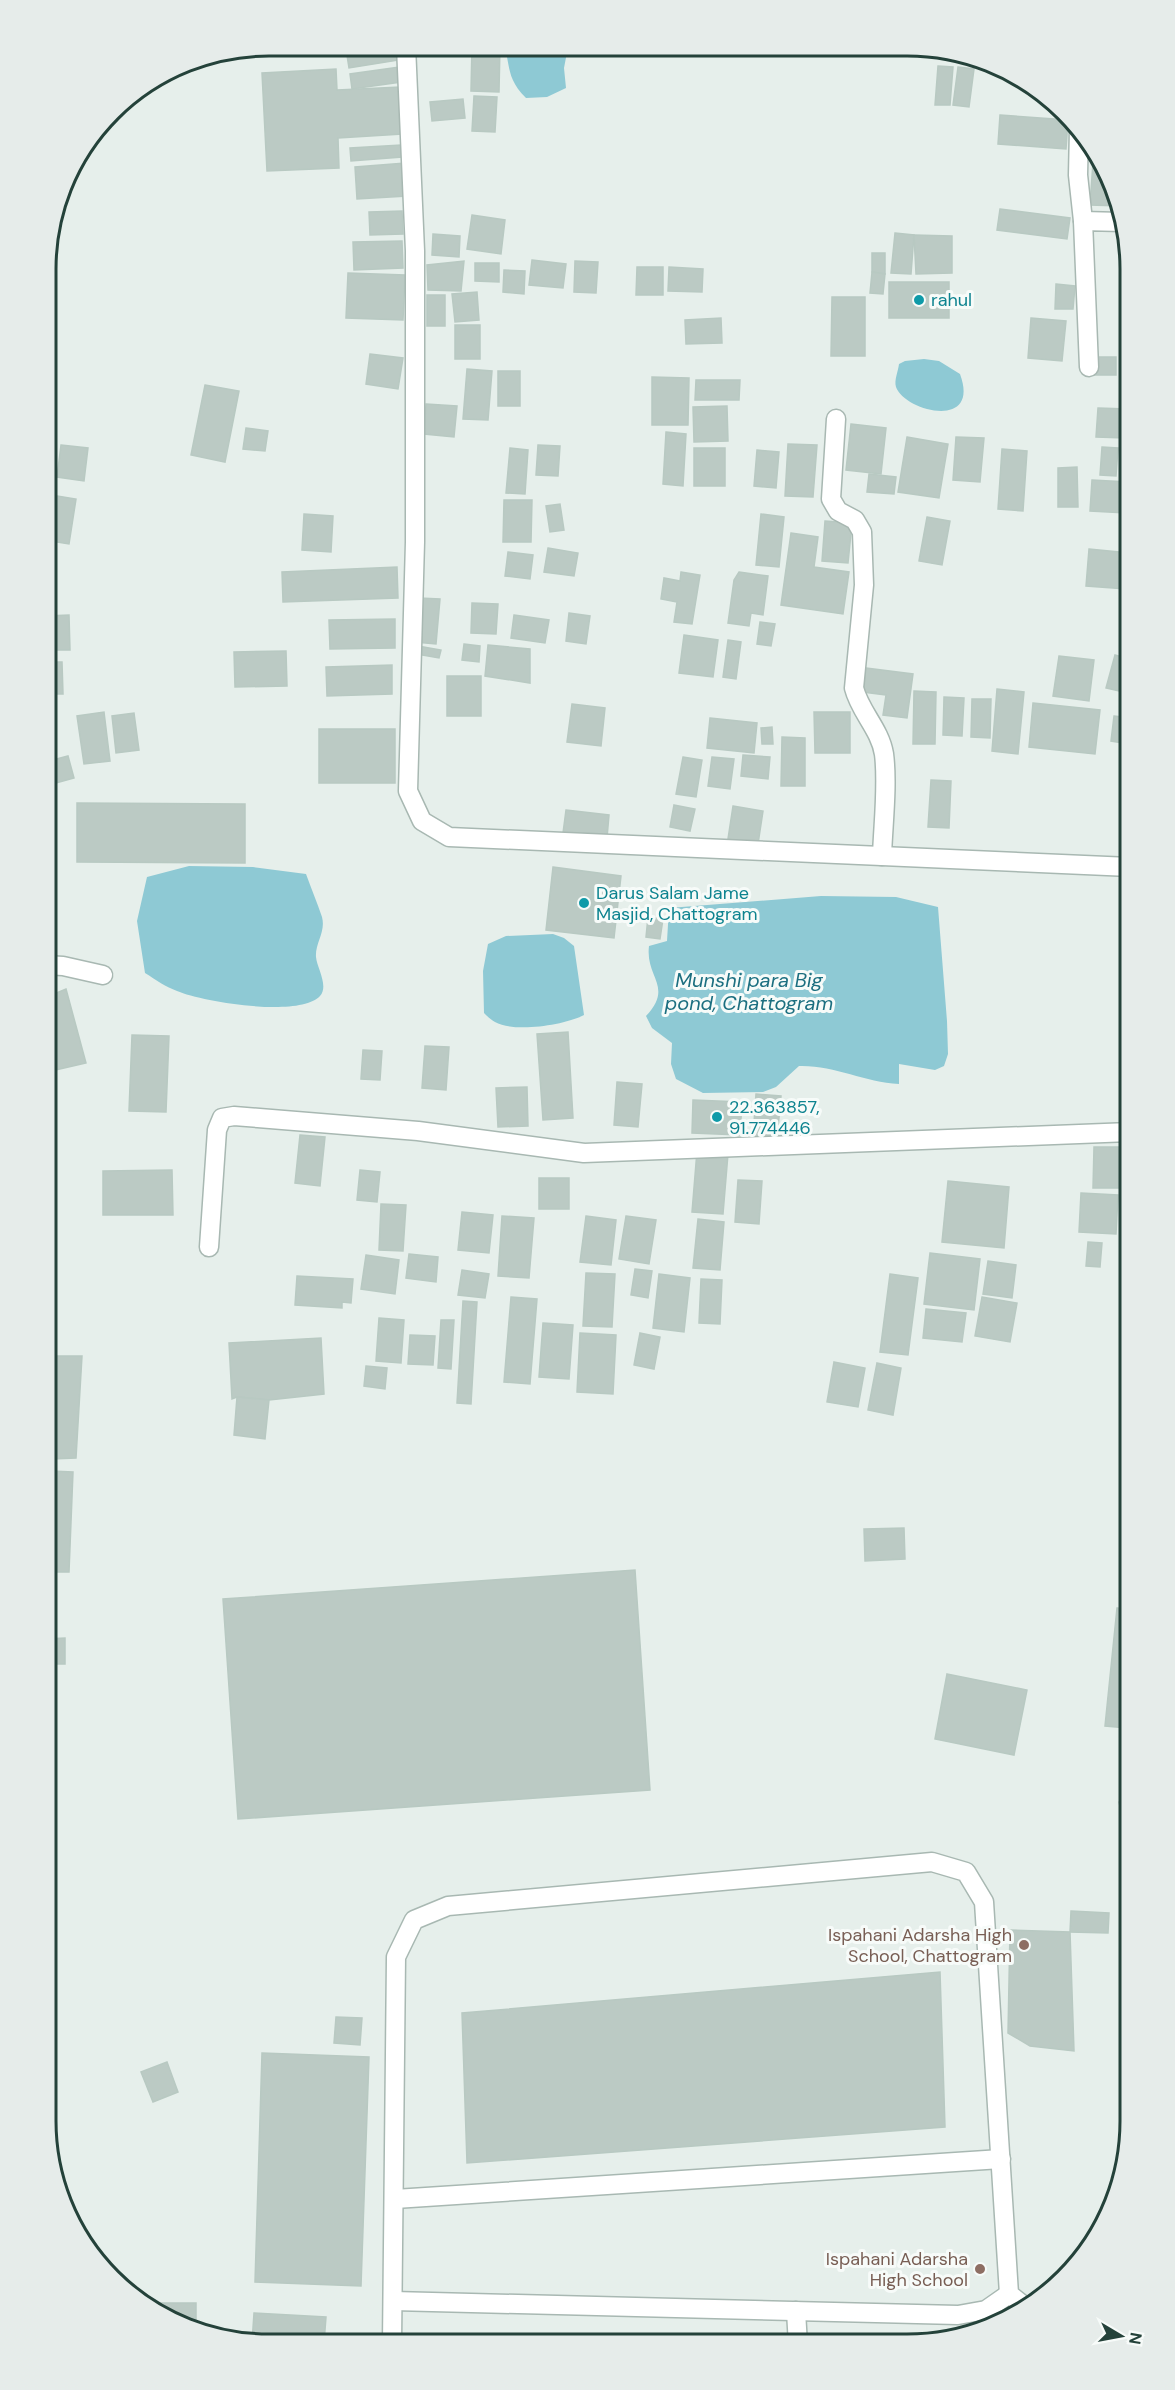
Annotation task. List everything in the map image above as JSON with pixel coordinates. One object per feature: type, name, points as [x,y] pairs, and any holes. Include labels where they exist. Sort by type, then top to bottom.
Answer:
[{"type":"street","points":[[406,56],[415,251],[415,542],[408,791],[422,821],[449,837],[1120,867]]},
{"type":"street","points":[[1079,143],[1078,175],[1083,221],[1089,367]]},
{"type":"street","points":[[1083,221],[1114,222]]},
{"type":"street","points":[[836,418],[831,499],[838,511],[855,520],[862,532],[864,585],[854,688],[858,703],[874,727],[884,754],[882,856]]},
{"type":"street","points":[[56,965],[103,975]]},
{"type":"street","points":[[209,1246],[217,1130],[222,1118],[234,1116],[418,1131],[584,1153],[1120,1132]]},
{"type":"street","points":[[392,2334],[396,1958],[414,1920],[448,1906],[932,1862],[966,1872],[984,1902],[1009,2294],[1019,2302]]},
{"type":"street","points":[[394,2199],[1001,2159]]},
{"type":"street","points":[[393,2301],[958,2315],[986,2310],[1009,2294]]},
{"type":"street","points":[[796,2311],[797,2334]]},
{"type":"water","points":[[507,56],[566,56],[564,68],[566,88],[547,97],[526,98],[516,86]]},
{"type":"water","points":[[924,359],[939,361],[960,374],[964,392],[960,403],[951,409],[939,411],[912,403],[902,396],[896,387],[899,364]]},
{"type":"water","points":[[189,866],[253,867],[306,874],[323,922],[316,952],[323,982],[320,996],[309,1003],[293,1006],[251,1006],[228,1003],[177,991],[145,973],[137,921],[147,877]]},
{"type":"water","name":"Munshi para Big pond, Chattogram","points":[[821,896],[896,897],[938,907],[947,1021],[948,1054],[944,1066],[935,1070],[899,1064],[899,1084],[824,1068],[799,1066],[776,1087],[763,1092],[703,1093],[676,1079],[671,1064],[672,1043],[652,1028],[646,1016],[658,997],[649,957],[649,946],[667,941],[669,908]]},
{"type":"water","points":[[553,934],[564,938],[574,946],[584,1015],[553,1025],[527,1027],[504,1025],[492,1020],[484,1013],[483,971],[488,944],[506,936]]},
{"type":"building","points":[[347,56],[398,56],[399,60],[349,68]]},
{"type":"building","points":[[472,56],[500,56],[499,92],[471,91]]},
{"type":"building","points":[[938,66],[953,67],[950,105],[935,105]]},
{"type":"building","points":[[399,67],[401,82],[352,89],[350,74]]},
{"type":"building","points":[[958,67],[974,69],[969,107],[953,105]]},
{"type":"building","points":[[336,69],[337,90],[400,87],[402,134],[338,138],[339,168],[267,171],[262,73]]},
{"type":"building","points":[[474,96],[497,97],[495,132],[472,131]]},
{"type":"building","points":[[463,99],[465,118],[432,121],[430,102]]},
{"type":"building","points":[[1000,115],[1058,119],[1067,129],[1066,149],[998,144]]},
{"type":"building","points":[[401,145],[402,157],[351,161],[350,148]]},
{"type":"building","points":[[405,163],[407,196],[357,199],[355,167]]},
{"type":"building","points":[[1093,165],[1110,206],[1090,205]]},
{"type":"building","points":[[1000,209],[1070,218],[1067,239],[997,230]]},
{"type":"building","points":[[402,211],[403,234],[370,235],[369,212]]},
{"type":"building","points":[[472,215],[505,220],[501,254],[467,249]]},
{"type":"building","points":[[895,233],[914,235],[911,274],[891,273]]},
{"type":"building","points":[[433,234],[460,236],[459,257],[432,255]]},
{"type":"building","points":[[914,235],[952,236],[952,273],[916,274]]},
{"type":"building","points":[[402,241],[403,268],[354,270],[353,242]]},
{"type":"building","points":[[872,253],[885,253],[885,274],[872,272]]},
{"type":"building","points":[[532,260],[566,264],[563,288],[529,285]]},
{"type":"building","points":[[464,261],[461,291],[428,290],[427,265]]},
{"type":"building","points":[[575,261],[598,262],[596,293],[574,292]]},
{"type":"building","points":[[475,263],[499,263],[499,282],[475,281]]},
{"type":"building","points":[[637,267],[663,267],[663,295],[636,295]]},
{"type":"building","points":[[669,267],[703,269],[702,292],[668,291]]},
{"type":"building","points":[[504,270],[525,271],[524,294],[503,292]]},
{"type":"building","points":[[872,272],[885,274],[883,294],[870,293]]},
{"type":"building","points":[[348,273],[405,275],[403,320],[346,318]]},
{"type":"building","name":"rahul","points":[[889,282],[949,282],[949,318],[889,318]]},
{"type":"building","points":[[1056,284],[1075,286],[1073,309],[1055,309]]},
{"type":"building","points":[[477,292],[479,320],[455,322],[452,294]]},
{"type":"building","points":[[427,295],[445,295],[445,326],[427,326]]},
{"type":"building","points":[[832,297],[865,297],[865,356],[831,356]]},
{"type":"building","points":[[721,318],[722,343],[686,344],[685,320]]},
{"type":"building","points":[[1031,318],[1066,321],[1062,361],[1028,358]]},
{"type":"building","points":[[455,325],[480,325],[480,359],[455,359]]},
{"type":"building","points":[[370,354],[403,358],[398,389],[366,384]]},
{"type":"building","points":[[1099,357],[1116,357],[1116,375],[1094,375]]},
{"type":"building","points":[[467,369],[492,371],[488,420],[463,419]]},
{"type":"building","points":[[498,371],[520,371],[520,406],[498,406]]},
{"type":"building","points":[[652,377],[689,378],[688,425],[652,425]]},
{"type":"building","points":[[696,380],[740,380],[739,400],[695,400]]},
{"type":"building","points":[[205,385],[239,391],[225,462],[191,455]]},
{"type":"building","points":[[426,404],[457,406],[454,437],[424,434]]},
{"type":"building","points":[[727,406],[728,441],[694,442],[693,407]]},
{"type":"building","points":[[1098,408],[1120,409],[1120,438],[1096,437]]},
{"type":"building","points":[[851,424],[886,428],[881,474],[846,470]]},
{"type":"building","points":[[246,428],[268,431],[265,451],[243,449]]},
{"type":"building","points":[[666,432],[686,434],[683,486],[663,484]]},
{"type":"building","points":[[907,437],[948,444],[939,498],[898,492]]},
{"type":"building","points":[[956,437],[984,438],[980,482],[953,480]]},
{"type":"building","points":[[788,444],[817,445],[813,497],[785,496]]},
{"type":"building","points":[[61,445],[88,448],[84,481],[57,477]]},
{"type":"building","points":[[538,445],[560,446],[558,476],[536,475]]},
{"type":"building","points":[[1102,447],[1118,448],[1116,476],[1100,475]]},
{"type":"building","points":[[510,448],[528,450],[525,494],[506,493]]},
{"type":"building","points":[[694,448],[725,448],[725,486],[694,486]]},
{"type":"building","points":[[1002,449],[1027,451],[1023,511],[998,509]]},
{"type":"building","points":[[757,450],[779,452],[776,488],[754,486]]},
{"type":"building","points":[[1077,467],[1078,507],[1058,507],[1058,468]]},
{"type":"building","points":[[869,474],[896,477],[894,494],[867,492]]},
{"type":"building","points":[[1092,480],[1120,482],[1120,513],[1090,511]]},
{"type":"building","points":[[56,496],[76,499],[69,544],[56,542]]},
{"type":"building","points":[[504,500],[532,500],[531,542],[503,542]]},
{"type":"building","points":[[560,504],[564,530],[550,532],[546,506]]},
{"type":"building","points":[[304,514],[333,516],[331,552],[302,550]]},
{"type":"building","points":[[761,514],[784,517],[779,567],[756,565]]},
{"type":"building","points":[[927,517],[950,521],[942,565],[919,561]]},
{"type":"building","points":[[825,521],[852,523],[848,563],[822,561]]},
{"type":"building","points":[[791,533],[818,537],[814,567],[849,572],[843,614],[781,605]]},
{"type":"building","points":[[548,548],[578,553],[574,576],[544,572]]},
{"type":"building","points":[[1089,549],[1120,552],[1120,589],[1086,586]]},
{"type":"building","points":[[508,552],[533,555],[530,579],[505,576]]},
{"type":"building","points":[[397,567],[398,598],[283,602],[282,572]]},
{"type":"building","points":[[681,572],[700,575],[692,624],[674,622],[677,602],[661,599],[664,578],[680,581]]},
{"type":"building","points":[[739,572],[768,576],[763,615],[751,613],[749,626],[728,623],[734,580]]},
{"type":"building","points":[[419,598],[440,599],[436,644],[415,642]]},
{"type":"building","points":[[472,603],[498,604],[496,634],[471,633]]},
{"type":"building","points":[[569,613],[590,616],[586,644],[566,641]]},
{"type":"building","points":[[69,615],[70,650],[56,650],[56,616]]},
{"type":"building","points":[[514,615],[549,620],[545,643],[511,638]]},
{"type":"building","points":[[395,619],[395,648],[330,649],[329,620]]},
{"type":"building","points":[[760,622],[775,624],[771,646],[757,644]]},
{"type":"building","points":[[684,635],[718,640],[713,677],[679,673]]},
{"type":"building","points":[[728,640],[741,642],[736,679],[723,677]]},
{"type":"building","points":[[464,644],[480,646],[479,662],[462,660]]},
{"type":"building","points":[[488,645],[530,649],[530,683],[485,676]]},
{"type":"building","points":[[418,646],[441,650],[439,658],[416,654]]},
{"type":"building","points":[[286,651],[287,686],[235,687],[234,652]]},
{"type":"building","points":[[1115,655],[1120,656],[1120,691],[1106,688]]},
{"type":"building","points":[[1059,656],[1094,660],[1089,701],[1053,696]]},
{"type":"building","points":[[56,662],[62,662],[63,694],[56,694]]},
{"type":"building","points":[[392,665],[392,694],[327,696],[326,667]]},
{"type":"building","points":[[866,668],[913,674],[907,718],[883,715],[886,695],[863,692]]},
{"type":"building","points":[[447,676],[481,676],[481,716],[447,716]]},
{"type":"building","points":[[997,689],[1024,692],[1018,754],[992,751]]},
{"type":"building","points":[[914,691],[936,692],[935,744],[913,744]]},
{"type":"building","points":[[944,697],[964,698],[962,736],[943,735]]},
{"type":"building","points":[[972,699],[991,699],[990,738],[971,737]]},
{"type":"building","points":[[1033,703],[1100,710],[1095,754],[1029,747]]},
{"type":"building","points":[[572,704],[605,708],[601,746],[567,742]]},
{"type":"building","points":[[104,712],[110,761],[84,764],[77,716]]},
{"type":"building","points":[[814,712],[850,712],[850,753],[815,753]]},
{"type":"building","points":[[134,713],[139,750],[116,753],[112,716]]},
{"type":"building","points":[[1114,716],[1120,717],[1120,742],[1111,741]]},
{"type":"building","points":[[710,718],[757,723],[754,753],[707,748]]},
{"type":"building","points":[[772,727],[773,744],[762,744],[761,728]]},
{"type":"building","points":[[319,729],[395,729],[395,783],[319,783]]},
{"type":"building","points":[[782,737],[805,738],[805,786],[781,786]]},
{"type":"building","points":[[743,755],[770,757],[768,779],[741,776]]},
{"type":"building","points":[[68,756],[74,778],[56,783],[56,759]]},
{"type":"building","points":[[683,757],[702,760],[696,797],[676,794]]},
{"type":"building","points":[[712,757],[734,759],[730,789],[708,786]]},
{"type":"building","points":[[931,780],[951,781],[949,828],[928,827]]},
{"type":"building","points":[[77,803],[245,804],[245,863],[77,862]]},
{"type":"building","points":[[674,805],[695,809],[690,831],[670,827]]},
{"type":"building","points":[[733,806],[763,811],[758,844],[728,839]]},
{"type":"building","points":[[566,810],[609,815],[607,838],[563,833]]},
{"type":"building","name":"Darus Salam Jame Masjid, Chattogram","points":[[553,867],[621,876],[614,938],[546,930]]},
{"type":"building","points":[[648,917],[663,919],[660,939],[646,937]]},
{"type":"building","points":[[66,989],[86,1063],[56,1070],[56,993]]},
{"type":"building","points":[[568,1032],[573,1118],[543,1120],[537,1034]]},
{"type":"building","points":[[132,1035],[169,1036],[166,1112],[129,1111]]},
{"type":"building","points":[[425,1046],[449,1047],[446,1090],[422,1088]]},
{"type":"building","points":[[363,1050],[382,1051],[380,1080],[361,1079]]},
{"type":"building","points":[[617,1082],[642,1084],[638,1127],[614,1125]]},
{"type":"building","points":[[527,1087],[528,1126],[498,1127],[496,1088]]},
{"type":"building","points":[[756,1094],[781,1096],[777,1139],[753,1137]]},
{"type":"building","name":"22.363857, 91.774446","points":[[693,1100],[742,1102],[740,1135],[692,1133]]},
{"type":"building","points":[[300,1135],[325,1137],[320,1186],[295,1183]]},
{"type":"building","points":[[1094,1147],[1120,1147],[1120,1188],[1093,1188]]},
{"type":"building","points":[[697,1151],[728,1154],[723,1214],[692,1212]]},
{"type":"building","points":[[172,1170],[173,1215],[103,1215],[103,1171]]},
{"type":"building","points":[[360,1170],[380,1172],[377,1202],[357,1200]]},
{"type":"building","points":[[539,1178],[569,1178],[569,1209],[539,1209]]},
{"type":"building","points":[[738,1180],[762,1181],[759,1224],[735,1222]]},
{"type":"building","points":[[948,1181],[1009,1187],[1004,1248],[942,1242]]},
{"type":"building","points":[[1081,1193],[1118,1195],[1116,1234],[1079,1232]]},
{"type":"building","points":[[381,1204],[406,1205],[403,1251],[379,1250]]},
{"type":"building","points":[[462,1212],[493,1215],[489,1253],[458,1250]]},
{"type":"building","points":[[502,1216],[534,1218],[529,1278],[498,1276]]},
{"type":"building","points":[[586,1216],[616,1220],[611,1265],[580,1262]]},
{"type":"building","points":[[626,1216],[656,1220],[649,1264],[619,1259]]},
{"type":"building","points":[[698,1219],[724,1222],[720,1270],[693,1268]]},
{"type":"building","points":[[1088,1242],[1102,1243],[1100,1267],[1086,1266]]},
{"type":"building","points":[[930,1253],[980,1259],[974,1310],[924,1304]]},
{"type":"building","points":[[409,1254],[438,1257],[436,1282],[406,1278]]},
{"type":"building","points":[[366,1255],[399,1260],[395,1294],[361,1289]]},
{"type":"building","points":[[988,1261],[1016,1265],[1012,1298],[983,1294]]},
{"type":"building","points":[[635,1269],[652,1271],[648,1298],[631,1295]]},
{"type":"building","points":[[462,1270],[489,1274],[485,1298],[458,1295]]},
{"type":"building","points":[[586,1273],[615,1274],[612,1327],[583,1326]]},
{"type":"building","points":[[659,1274],[690,1278],[684,1332],[653,1328]]},
{"type":"building","points":[[890,1274],[918,1278],[908,1355],[880,1352]]},
{"type":"building","points":[[297,1276],[353,1279],[351,1303],[342,1302],[342,1308],[295,1305]]},
{"type":"building","points":[[701,1279],[722,1280],[720,1324],[699,1323]]},
{"type":"building","points":[[511,1297],[537,1299],[530,1384],[504,1382]]},
{"type":"building","points":[[982,1297],[1017,1303],[1010,1342],[975,1336]]},
{"type":"building","points":[[463,1301],[477,1302],[471,1404],[457,1403]]},
{"type":"building","points":[[926,1309],[966,1313],[962,1342],[923,1338]]},
{"type":"building","points":[[379,1318],[404,1320],[401,1363],[376,1361]]},
{"type":"building","points":[[441,1320],[454,1320],[451,1369],[438,1368]]},
{"type":"building","points":[[543,1323],[573,1325],[569,1379],[539,1377]]},
{"type":"building","points":[[580,1333],[616,1335],[613,1394],[577,1392]]},
{"type":"building","points":[[640,1333],[660,1337],[654,1369],[634,1365]]},
{"type":"building","points":[[410,1335],[435,1336],[433,1365],[408,1364]]},
{"type":"building","points":[[321,1338],[324,1394],[269,1400],[237,1397],[232,1399],[229,1343]]},
{"type":"building","points":[[56,1356],[82,1356],[76,1458],[56,1459]]},
{"type":"building","points":[[834,1362],[865,1368],[858,1407],[827,1402]]},
{"type":"building","points":[[877,1363],[901,1368],[893,1415],[868,1410]]},
{"type":"building","points":[[366,1366],[387,1368],[385,1389],[364,1386]]},
{"type":"building","points":[[237,1397],[269,1400],[265,1439],[234,1435]]},
{"type":"building","points":[[56,1471],[73,1472],[69,1572],[56,1572]]},
{"type":"building","points":[[904,1528],[905,1559],[865,1561],[864,1529]]},
{"type":"building","points":[[635,1570],[650,1790],[238,1819],[223,1599]]},
{"type":"building","points":[[1117,1608],[1120,1608],[1120,1727],[1105,1726]]},
{"type":"building","points":[[56,1638],[65,1638],[65,1664],[56,1664]]},
{"type":"building","points":[[947,1674],[1027,1690],[1014,1755],[935,1739]]},
{"type":"building","points":[[1071,1911],[1109,1913],[1108,1933],[1070,1932]]},
{"type":"building","name":"Ispahani Adarsha High School, Chattogram","points":[[1010,1930],[1070,1932],[1074,2051],[1030,2046],[1008,2033]]},
{"type":"building","points":[[940,1972],[945,2127],[467,2163],[462,2013]]},
{"type":"building","points":[[336,2017],[362,2018],[360,2045],[334,2043]]},
{"type":"building","points":[[262,2053],[369,2057],[361,2286],[255,2282]]},
{"type":"building","points":[[167,2062],[178,2092],[153,2102],[141,2072]]},
{"type":"building","points":[[196,2303],[196,2321],[174,2313],[159,2304]]},
{"type":"building","points":[[254,2313],[326,2317],[325,2334],[253,2334]]},
{"type":"place","name":"rahul","points":[[919,300]]},
{"type":"place","name":"Darus Salam Jame Masjid, Chattogram","points":[[584,903]]},
{"type":"place","name":"22.363857, 91.774446","points":[[717,1117]]},
{"type":"place","name":"Ispahani Adarsha High School, Chattogram","points":[[1024,1945]]},
{"type":"place","name":"Ispahani Adarsha High School","points":[[980,2269]]}]
